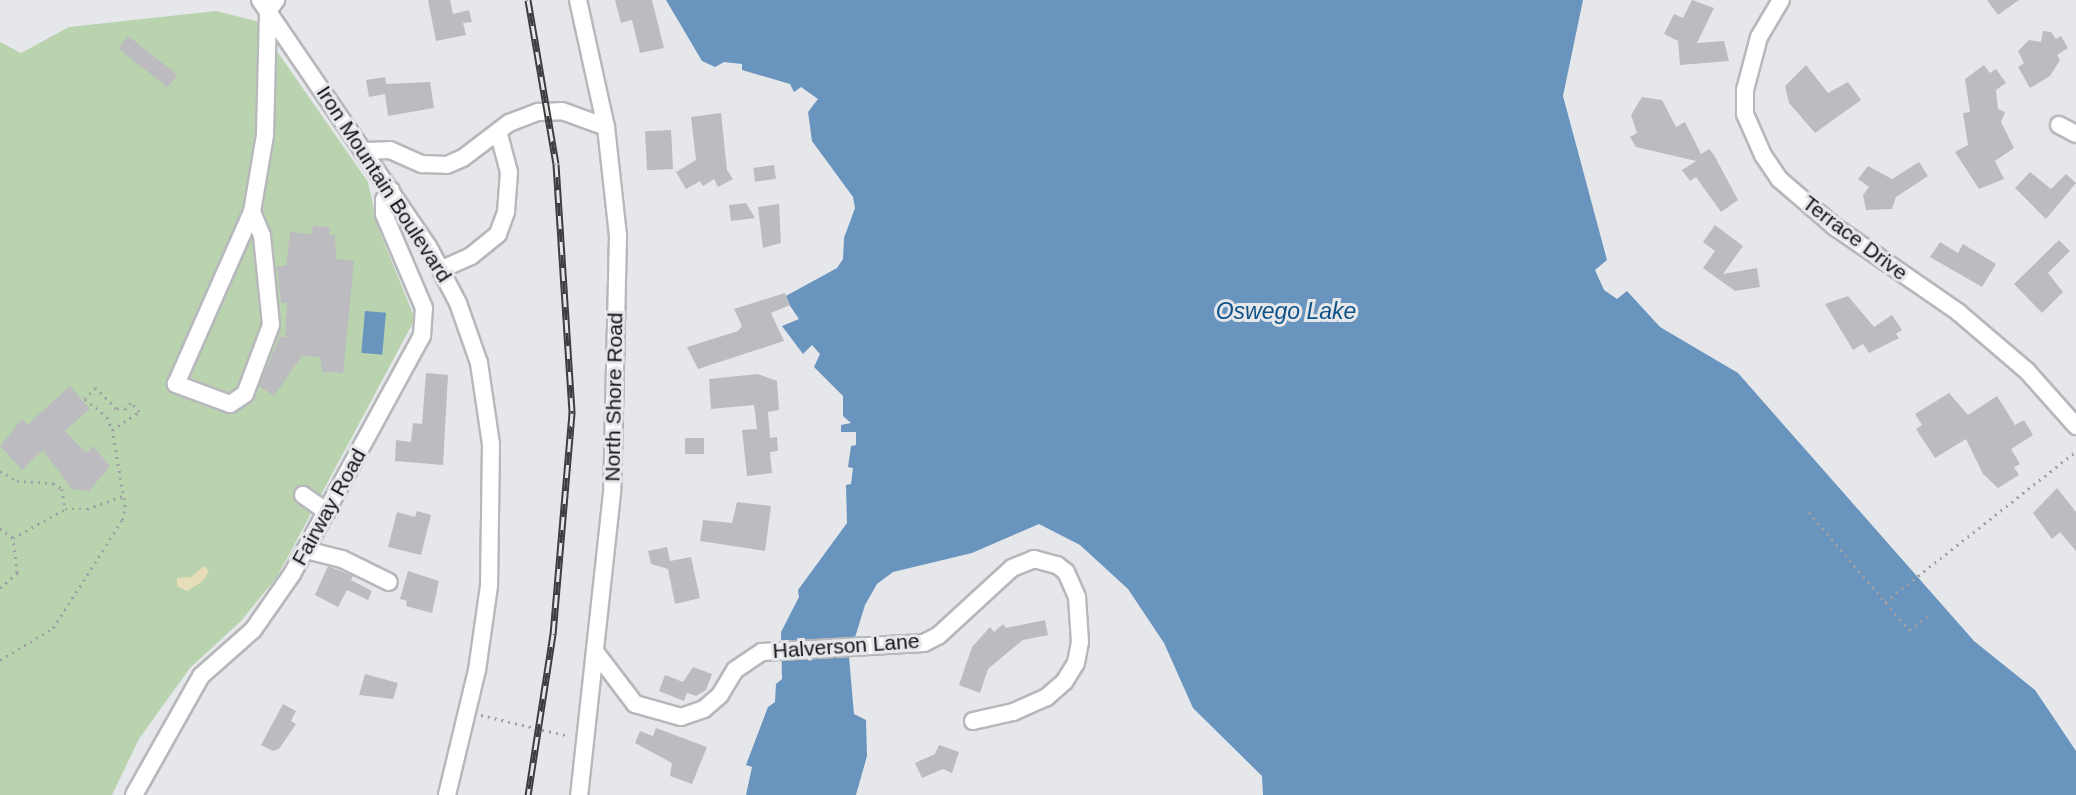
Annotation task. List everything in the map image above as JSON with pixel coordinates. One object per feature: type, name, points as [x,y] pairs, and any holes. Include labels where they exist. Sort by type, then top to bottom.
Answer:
[{"type":"street","name":"North Shore Road","points":[[578,0],[606,127],[618,249],[612,494],[597,654],[579,795]]},
{"type":"street","name":"Terrace Drive","points":[[1781,0],[1759,37],[1745,90],[1745,114],[1763,155],[1779,178],[1835,227],[1958,312],[2026,371],[2076,426]]},
{"type":"street","points":[[252,212],[262,236],[271,325],[245,394],[230,404],[176,383],[252,212],[265,135],[268,4]]},
{"type":"street","name":"Iron Mountain Boulevard","points":[[268,4],[442,269],[470,332],[490,424],[489,586],[467,713],[447,795]]},
{"type":"street","points":[[365,151],[390,149],[422,164],[446,165],[521,116],[549,111],[606,127]]},
{"type":"street","points":[[2059,125],[2076,134]]},
{"type":"street","points":[[442,269],[471,256],[498,234],[506,212],[509,172],[498,131]]},
{"type":"street","name":"Fairway Road","points":[[134,795],[201,676],[253,630],[306,550],[426,324],[424,309],[384,214],[384,200],[391,190]]},
{"type":"street","points":[[303,495],[327,512]]},
{"type":"street","points":[[306,550],[342,559],[390,582]]},
{"type":"street","name":"Halverson Lane","points":[[597,654],[635,704],[681,717],[704,709],[720,695],[735,670],[751,657],[777,652],[924,643],[938,636],[1012,568],[1034,559],[1057,565],[1066,572],[1077,597],[1080,642],[1076,663],[1065,682],[1047,697],[1013,712],[973,721]]},
{"type":"path","points":[[0,660],[53,628],[122,520],[123,496],[112,430],[107,417],[85,399],[96,388],[116,409],[126,409],[131,403],[139,412],[112,430]]},
{"type":"path","points":[[1885,602],[2076,450]]},
{"type":"path","points":[[0,471],[18,481],[53,483],[62,489],[65,509]]},
{"type":"path","points":[[13,538],[65,509],[87,509],[123,496]]},
{"type":"path","points":[[1809,512],[1909,630],[1929,615]]},
{"type":"path","points":[[0,528],[13,538],[18,573],[0,588]]},
{"type":"path","points":[[467,713],[524,722],[586,741]]},
{"type":"green space","points":[[216,11],[256,21],[368,182],[378,227],[415,319],[277,577],[241,621],[190,668],[139,739],[112,795],[0,795],[0,42],[21,53],[69,27]]},
{"type":"sand","points":[[204,566],[209,571],[203,581],[187,591],[177,586],[177,578],[191,577]]},
{"type":"water","name":"Oswego Lake","points":[[666,0],[1583,0],[1563,96],[1607,260],[1595,270],[1604,290],[1617,299],[1627,291],[1660,327],[1738,373],[1974,641],[2035,690],[2076,751],[2076,795],[1263,795],[1262,776],[1193,708],[1164,643],[1128,589],[1080,545],[1039,524],[972,553],[893,572],[877,584],[865,605],[849,657],[854,714],[866,720],[867,756],[856,795],[746,795],[752,767],[746,765],[768,707],[775,702],[776,684],[782,679],[781,632],[799,597],[798,590],[847,523],[846,485],[851,484],[853,468],[848,467],[851,446],[856,445],[856,432],[841,432],[841,425],[851,423],[843,416],[843,396],[814,367],[820,354],[812,345],[803,354],[782,326],[799,319],[784,297],[837,268],[843,259],[844,238],[855,208],[853,197],[812,141],[808,112],[818,99],[801,87],[794,92],[790,84],[742,70],[742,64],[724,62],[715,67],[702,61]]},
{"type":"water","points":[[365,311],[386,313],[382,355],[361,353]]},
{"type":"building","points":[[428,0],[450,0],[453,14],[469,10],[472,22],[463,23],[466,35],[436,41]]},
{"type":"building","points":[[615,0],[652,0],[664,48],[640,53],[632,20],[621,23]]},
{"type":"building","points":[[1692,0],[1714,8],[1697,43],[1724,41],[1729,61],[1680,65],[1678,41],[1664,34],[1674,14],[1683,18]]},
{"type":"building","points":[[1987,0],[2019,0],[1998,15]]},
{"type":"building","points":[[2043,31],[2051,32],[2056,39],[2061,36],[2068,48],[2057,55],[2060,60],[2050,76],[2030,88],[2018,67],[2024,63],[2018,51],[2029,40],[2041,42]]},
{"type":"building","points":[[128,36],[178,75],[168,87],[118,49]]},
{"type":"building","points":[[1806,65],[1828,93],[1848,82],[1861,100],[1815,133],[1789,103],[1785,86]]},
{"type":"building","points":[[1984,65],[1990,73],[1996,69],[2006,83],[1996,90],[1998,109],[2005,112],[2001,122],[2014,148],[1995,161],[2004,179],[1979,189],[1955,152],[1968,145],[1963,113],[1970,112],[1965,79]]},
{"type":"building","points":[[385,77],[386,84],[430,82],[434,108],[388,116],[385,94],[369,97],[366,80]]},
{"type":"building","points":[[1642,97],[1662,100],[1676,127],[1685,122],[1701,154],[1709,149],[1714,155],[1738,200],[1721,212],[1696,177],[1690,181],[1682,170],[1696,161],[1636,147],[1630,137],[1637,133],[1631,115]]},
{"type":"building","points":[[721,113],[727,170],[733,179],[718,187],[714,179],[703,186],[700,181],[686,189],[676,172],[696,160],[691,117]]},
{"type":"building","points":[[671,130],[673,169],[647,170],[645,131]]},
{"type":"building","points":[[1919,162],[1928,176],[1896,197],[1892,209],[1866,210],[1863,195],[1869,187],[1858,179],[1868,166],[1892,179]]},
{"type":"building","points":[[774,165],[776,179],[755,182],[753,168]]},
{"type":"building","points":[[2030,172],[2051,189],[2066,174],[2076,183],[2046,219],[2015,188]]},
{"type":"building","points":[[746,203],[755,218],[731,221],[729,205]]},
{"type":"building","points":[[779,204],[781,243],[763,248],[758,207]]},
{"type":"building","points":[[1715,225],[1743,246],[1723,274],[1757,268],[1760,287],[1735,291],[1703,268],[1715,251],[1703,242]]},
{"type":"building","points":[[313,226],[330,227],[329,235],[335,235],[336,259],[354,261],[343,373],[322,372],[320,357],[302,356],[274,396],[259,386],[280,337],[285,337],[287,303],[281,303],[277,266],[286,266],[290,232],[312,234]]},
{"type":"building","points":[[2059,240],[2070,251],[2048,273],[2063,292],[2042,313],[2014,284]]},
{"type":"building","points":[[1940,242],[1958,253],[1963,244],[1996,264],[1982,287],[1930,257]]},
{"type":"building","points":[[785,293],[790,305],[771,313],[784,341],[698,369],[687,347],[738,331],[742,326],[734,309]]},
{"type":"building","points":[[1848,296],[1874,327],[1892,315],[1902,330],[1896,334],[1899,338],[1869,353],[1863,344],[1853,350],[1825,304]]},
{"type":"building","points":[[426,373],[448,375],[443,465],[395,461],[396,440],[411,442],[413,423],[422,424]]},
{"type":"building","points":[[758,374],[777,381],[779,410],[768,412],[770,438],[777,437],[778,451],[770,452],[772,473],[747,476],[742,430],[757,429],[754,405],[711,409],[709,379]]},
{"type":"building","points":[[70,386],[90,409],[65,431],[86,453],[93,446],[110,466],[89,491],[72,489],[43,450],[22,470],[0,446],[22,419],[27,425]]},
{"type":"building","points":[[1949,393],[1968,415],[1997,396],[2015,425],[2024,420],[2033,435],[2011,449],[2020,464],[2014,467],[2019,475],[1998,488],[1983,474],[1966,439],[1935,458],[1916,429],[1922,425],[1915,414]]},
{"type":"building","points":[[685,438],[704,438],[704,454],[685,454]]},
{"type":"building","points":[[2057,488],[2076,512],[2076,551],[2060,532],[2052,539],[2033,513]]},
{"type":"building","points":[[737,502],[771,506],[765,551],[700,541],[703,520],[732,523]]},
{"type":"building","points":[[417,511],[431,515],[421,555],[388,547],[397,512],[415,517]]},
{"type":"building","points":[[667,547],[670,561],[691,557],[700,598],[675,604],[668,569],[651,564],[648,551]]},
{"type":"building","points":[[328,566],[353,576],[351,580],[372,591],[368,600],[347,590],[338,607],[315,595]]},
{"type":"building","points":[[408,571],[439,581],[432,613],[406,606],[407,601],[400,599]]},
{"type":"building","points":[[1045,620],[1048,635],[1023,640],[988,669],[980,693],[959,685],[972,647],[990,627],[994,632],[1003,624],[1006,628]]},
{"type":"building","points":[[693,667],[712,674],[706,690],[696,696],[687,693],[684,701],[659,691],[665,675],[683,682]]},
{"type":"building","points":[[365,674],[398,683],[393,699],[359,695]]},
{"type":"building","points":[[283,704],[296,711],[291,721],[296,724],[279,749],[273,751],[261,745]]},
{"type":"building","points":[[656,728],[707,747],[692,784],[670,776],[672,763],[635,743],[640,731],[653,736]]},
{"type":"building","points":[[939,745],[959,752],[952,773],[943,769],[922,778],[915,763],[935,754]]},
{"type":"railway","points":[[528,0],[556,164],[572,413],[553,634],[528,795]]}]
